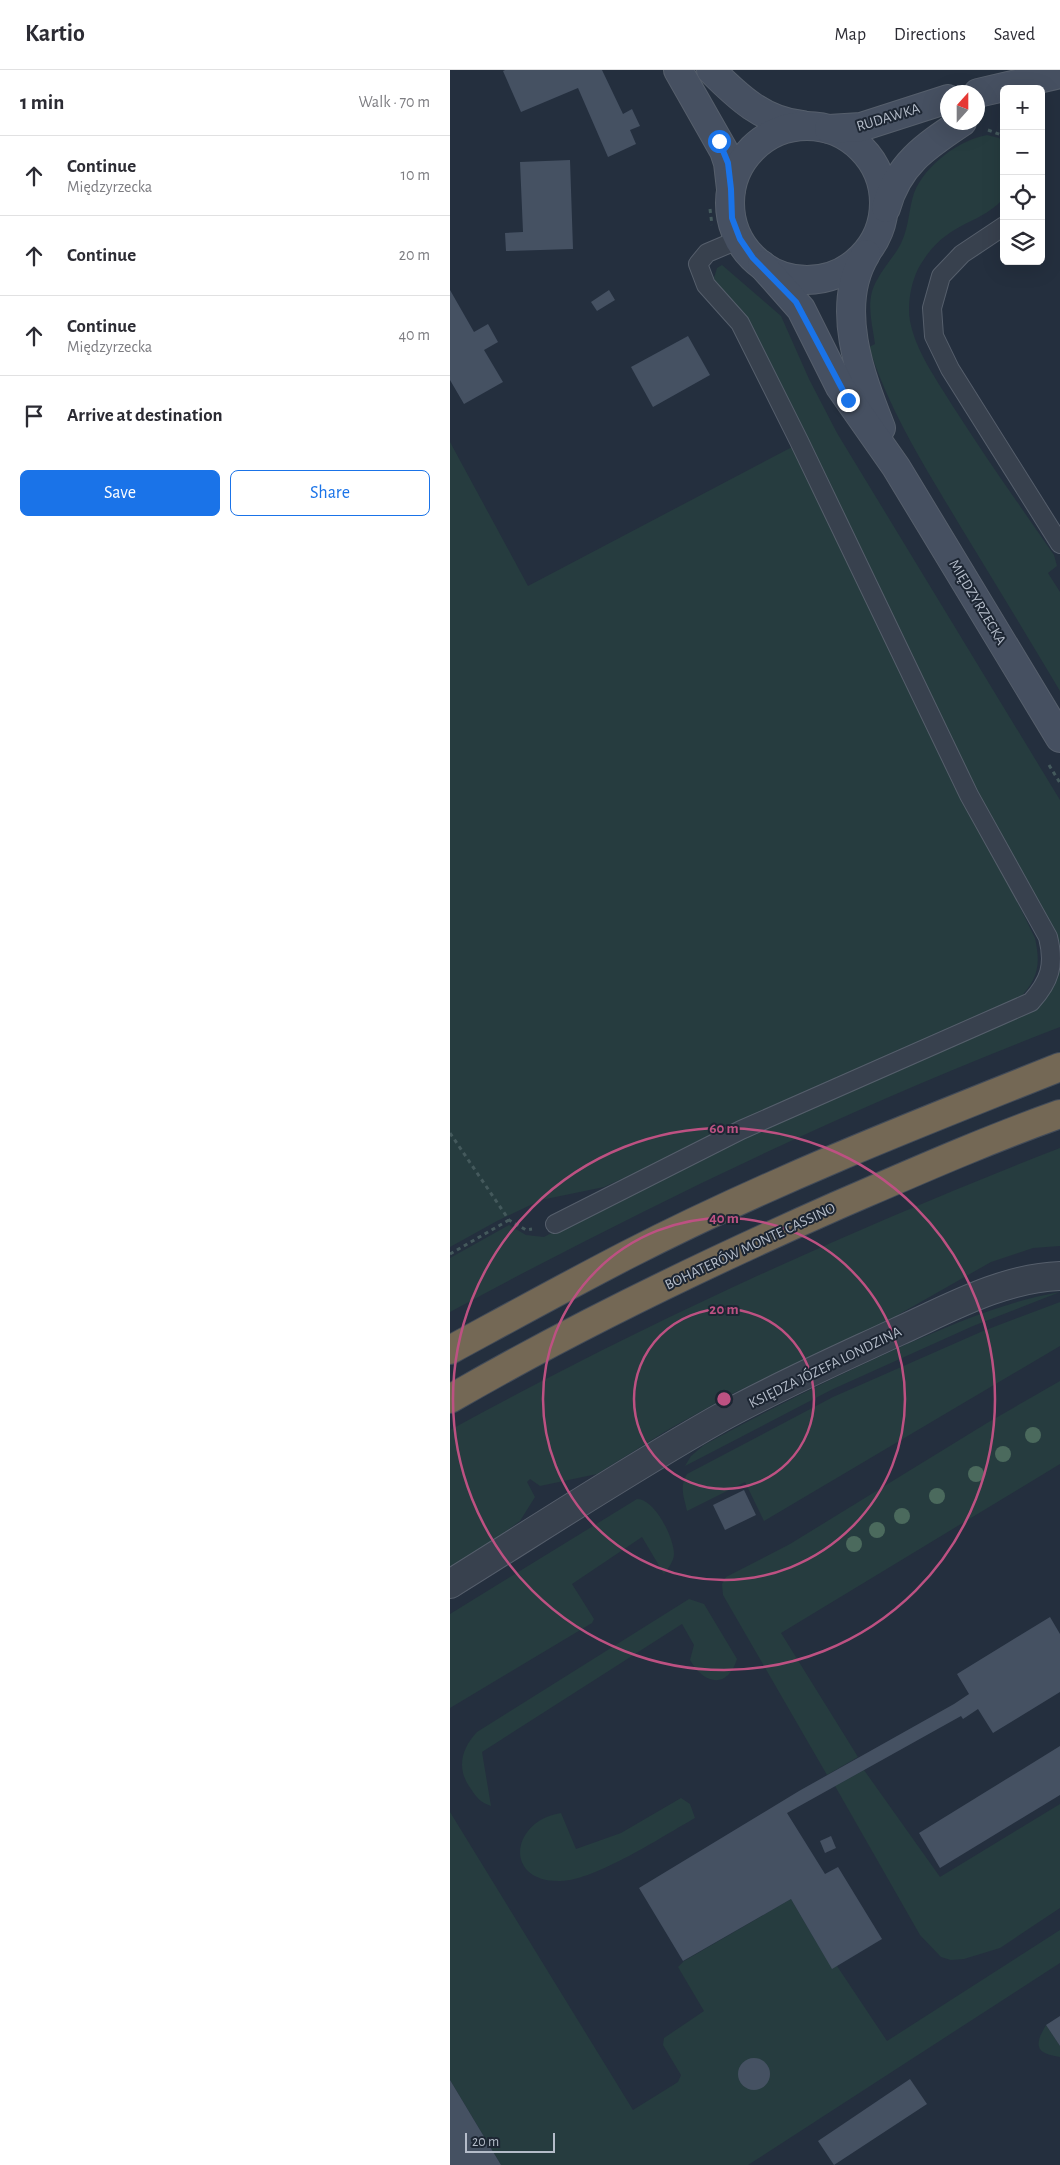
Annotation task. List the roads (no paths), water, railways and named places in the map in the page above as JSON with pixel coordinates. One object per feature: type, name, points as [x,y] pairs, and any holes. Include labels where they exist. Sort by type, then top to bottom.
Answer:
[{"type":"highway","points":[[450,1350],[628,1255],[804,1171],[900,1130],[1060,1067]]},
{"type":"highway","name":"BOHATERÓW MONTE CASSINO","points":[[450,1399],[645,1295],[760,1240],[909,1174],[1060,1114]]},
{"type":"main road","points":[[678,70],[724,151],[731,189],[732,218],[740,239],[753,258],[762,265],[775,272],[794,278],[816,279],[839,273],[850,267],[870,248],[876,238],[892,188],[911,160],[927,145],[950,130]]},
{"type":"main road","points":[[711,70],[734,93],[761,113],[781,121],[817,127],[848,137],[862,148],[872,160],[883,189],[883,216]]},
{"type":"main road","points":[[1028,85],[1060,74]]},
{"type":"main road","points":[[985,92],[1000,91]]},
{"type":"main road","points":[[985,109],[1000,99]]},
{"type":"main road","name":"RUDAWKA","points":[[817,127],[861,127],[940,102]]},
{"type":"main road","points":[[731,189],[740,165],[760,141],[780,130],[817,127]]},
{"type":"main road","name":"MIĘDZYRZECKA","points":[[870,248],[857,270],[853,282],[850,311],[862,376],[896,467]]},
{"type":"main road","name":"MIĘDZYRZECKA","points":[[762,265],[801,309],[840,387],[896,467],[1060,738]]},
{"type":"street","name":"KSIĘDZA JÓZEFA LONDZINA","points":[[450,1584],[720,1418],[785,1384],[981,1295],[1036,1278],[1060,1276]]},
{"type":"lane","points":[[1000,229],[962,254],[941,276],[932,308],[934,336],[950,370],[1060,544]]},
{"type":"lane","points":[[555,1224],[741,1130],[1031,1002],[1042,989],[1050,971],[1052,953],[1048,937],[969,795],[740,323],[706,285],[698,264],[707,253],[740,239]]}]
